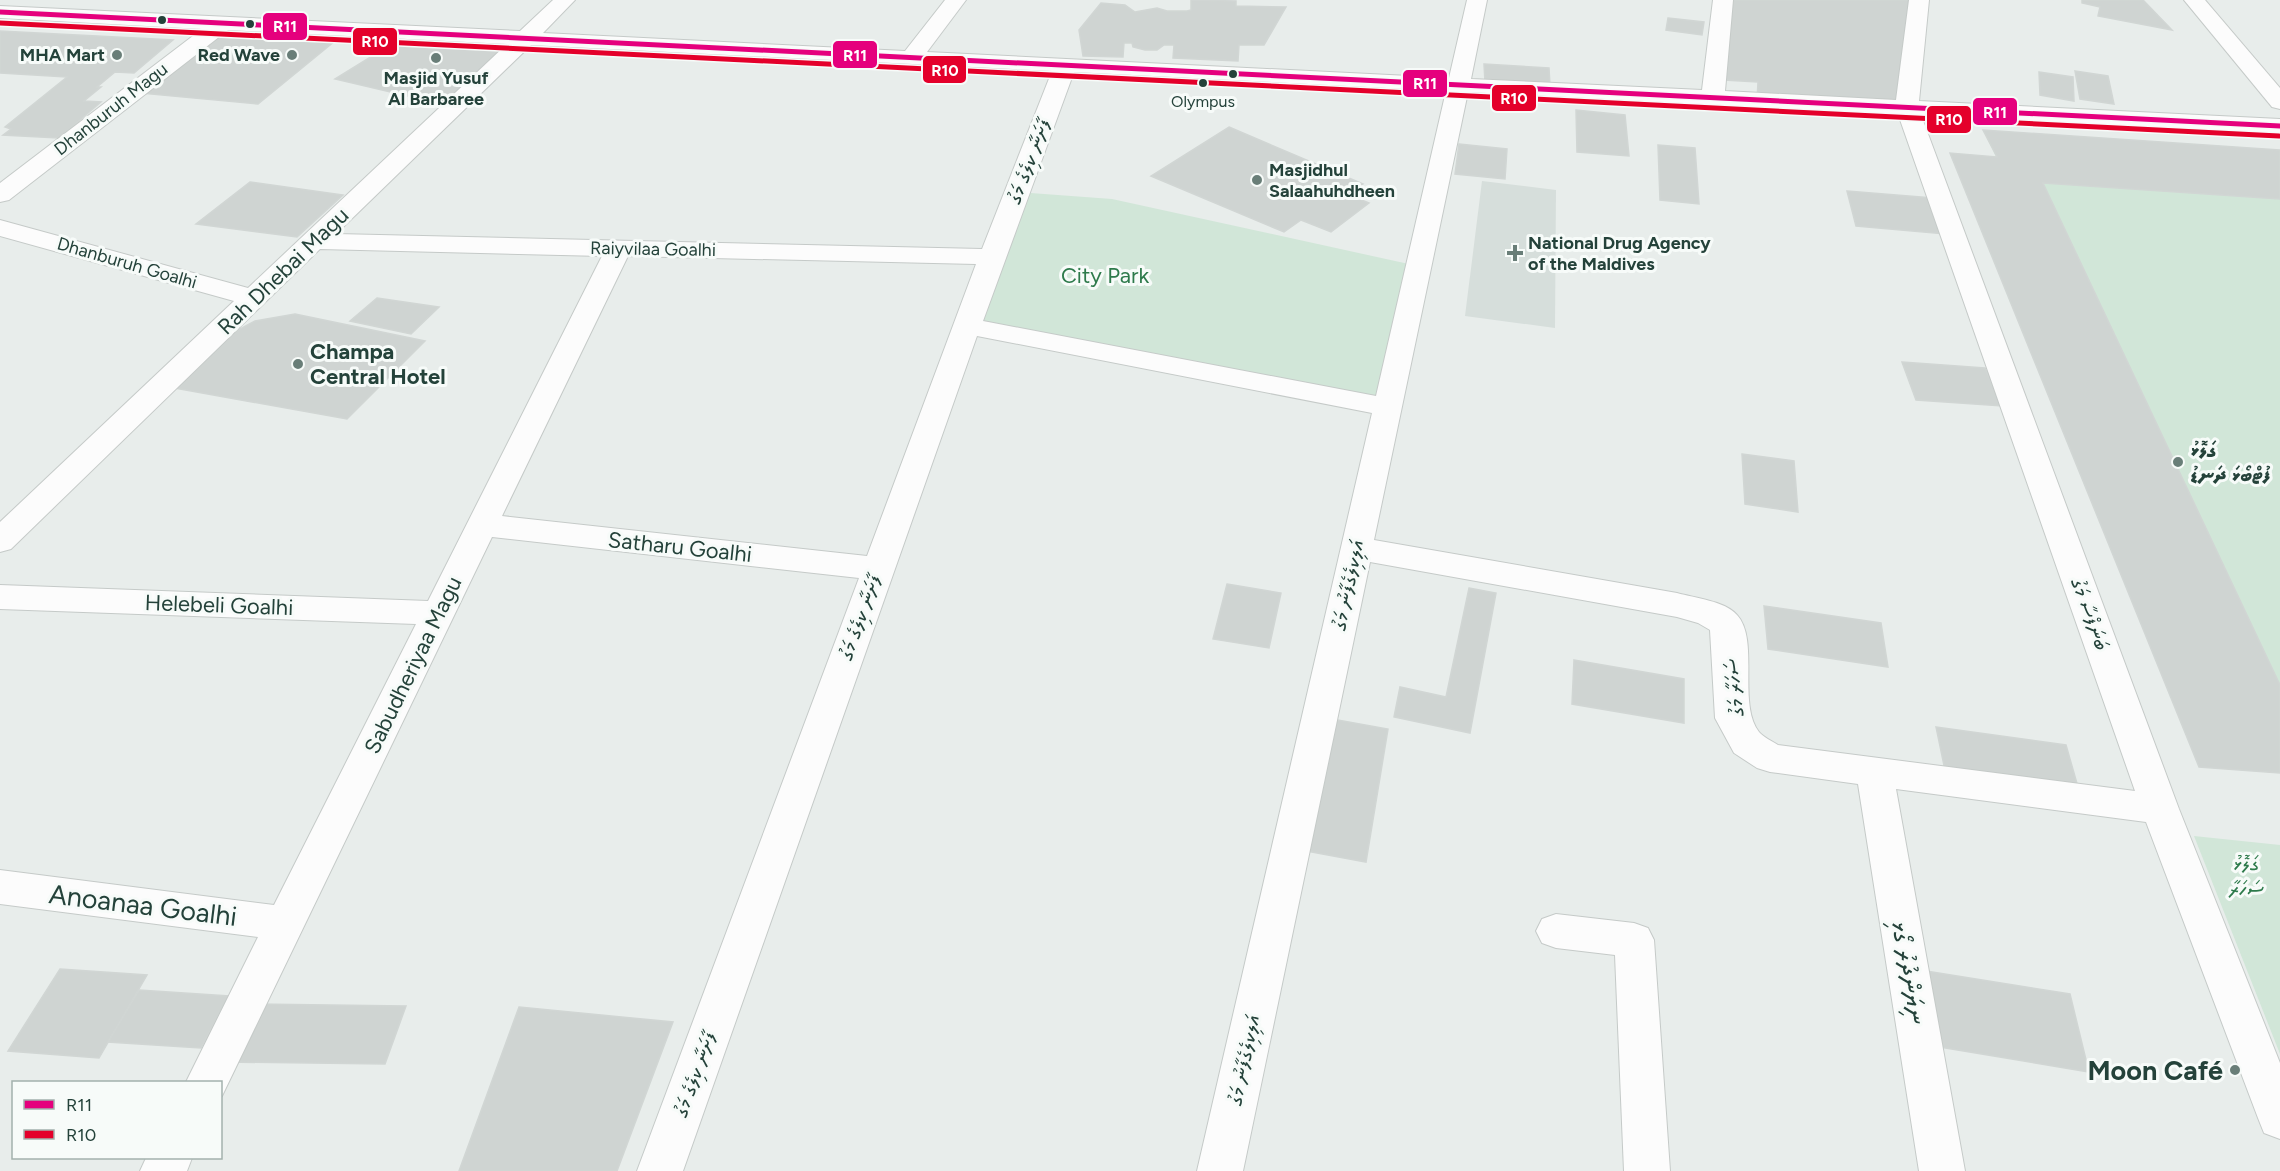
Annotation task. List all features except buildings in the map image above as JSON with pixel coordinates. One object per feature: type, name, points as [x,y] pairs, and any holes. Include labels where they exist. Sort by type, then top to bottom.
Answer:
[{"type":"street","points":[[84,16],[113,0]]},
{"type":"street","name":"Rah Dhebai Magu","points":[[0,541],[565,0]]},
{"type":"street","points":[[911,57],[956,0]]},
{"type":"street","name":"އަލިކިލެގެފާނު މަގު","points":[[1220,1171],[1477,0]]},
{"type":"street","points":[[1713,98],[1723,0]]},
{"type":"street","points":[[1907,107],[1919,0]]},
{"type":"street","points":[[2194,0],[2280,102]]},
{"type":"street","points":[[1,13],[2280,126]]},
{"type":"street","name":"Dhanburuh Magu","points":[[0,195],[223,23]]},
{"type":"street","name":"ފާށަނާ ކިލެގެ މަގު","points":[[660,1171],[992,257],[1066,65]]},
{"type":"street","name":"ބަނަފްސާ މަގު","points":[[1907,107],[2160,809],[2280,1118]]},
{"type":"street","name":"Dhanburuh Goalhi","points":[[0,228],[254,298]]},
{"type":"street","name":"Raiyvilaa Goalhi","points":[[315,241],[992,257]]},
{"type":"street","name":"Sabudheriyaa Magu","points":[[208,1081],[619,248]]},
{"type":"street","points":[[968,326],[1388,407]]},
{"type":"street","name":"Satharu Goalhi","points":[[482,525],[878,569]]},
{"type":"street","name":"ސަހަރާ މަގު","points":[[1356,548],[1677,605],[1709,614],[1725,623],[1730,637],[1733,718],[1747,743],[1770,758],[2160,809]]},
{"type":"street","name":"Helebeli Goalhi","points":[[0,597],[439,613]]},
{"type":"street","name":"ނިޔަންދުރު ގޯޅި","points":[[1875,772],[1942,1171]]},
{"type":"street","name":"Anoanaa Goalhi","points":[[0,887],[285,923]]},
{"type":"street","points":[[1557,931],[1634,940],[1647,1171]]},
{"type":"shaded area","name":"National Drug Agency of the Maldives","points":[[1482,181],[1556,190],[1555,328],[1465,316]]},
{"type":"green space","name":"ގަލޮޅު ފުޓްބޯޅަ ދަނޑު","points":[[1983,130],[2280,150],[2280,773],[2199,767],[1950,153],[1996,157]]},
{"type":"green space","name":"City Park","points":[[1017,192],[1112,199],[1418,266],[1387,407],[968,326]]},
{"type":"green space","name":"ގަލޮޅު ސަހަރާ","points":[[2194,836],[2280,845],[2280,1054]]},
{"type":"transit line","name":"R11","points":[[0,12],[2280,126]]},
{"type":"transit line","name":"R10","points":[[0,23],[2279,136]]},
{"type":"place","name":"MHA Mart","points":[[117,55]]},
{"type":"place","name":"Red Wave","points":[[292,55]]},
{"type":"place","name":"Masjid Yusuf Al Barbaree","points":[[436,58]]},
{"type":"place","name":"Olympus","points":[[1203,83]]},
{"type":"place","name":"Masjidhul Salaahuhdheen","points":[[1257,180]]},
{"type":"place","name":"National Drug Agency of the Maldives","points":[[1515,253]]},
{"type":"place","name":"Champa Central Hotel","points":[[298,364]]},
{"type":"place","name":"ގަލޮޅު ފުޓްބޯޅަ ދަނޑު","points":[[2178,462]]},
{"type":"place","name":"Moon Café","points":[[2235,1070]]}]
